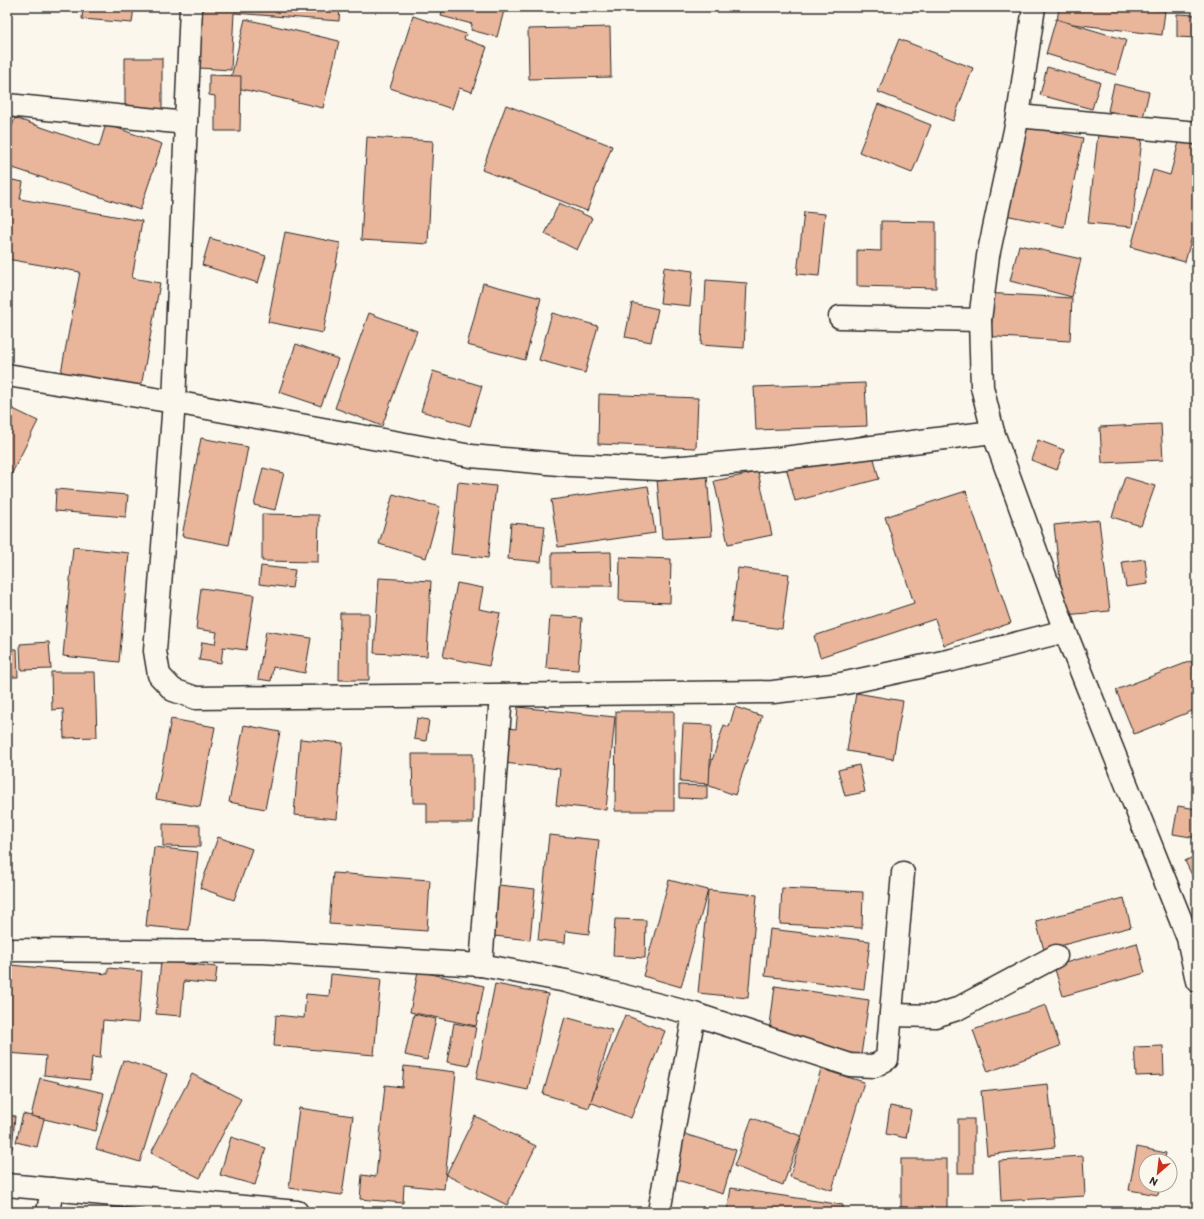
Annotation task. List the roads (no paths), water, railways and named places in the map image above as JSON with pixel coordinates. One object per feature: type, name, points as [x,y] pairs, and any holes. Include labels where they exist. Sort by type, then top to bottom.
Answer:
[{"type":"street","points":[[191,7],[174,402],[155,651],[159,675],[173,690],[196,698],[773,692],[842,684],[952,660],[1065,631]]},
{"type":"street","points":[[1034,7],[1018,116],[988,256],[980,320],[982,387],[993,432],[1065,631],[1188,938],[1197,981]]},
{"type":"street","points":[[7,105],[186,123]]},
{"type":"street","points":[[1018,116],[1197,133]]},
{"type":"street","points":[[840,317],[980,320]]},
{"type":"street","points":[[7,374],[174,402],[471,456],[570,464],[659,468],[776,459],[993,432]]},
{"type":"street","points":[[481,964],[501,695]]},
{"type":"street","points":[[7,950],[263,952],[481,964],[566,980],[694,1014],[850,1065],[874,1066],[887,1059],[903,873]]},
{"type":"street","points":[[891,1015],[935,1016],[956,1009],[1056,956]]},
{"type":"street","points":[[659,1212],[694,1014]]},
{"type":"street","points":[[7,1185],[297,1212]]},
{"type":"street","points":[[48,1212],[52,1189]]}]
